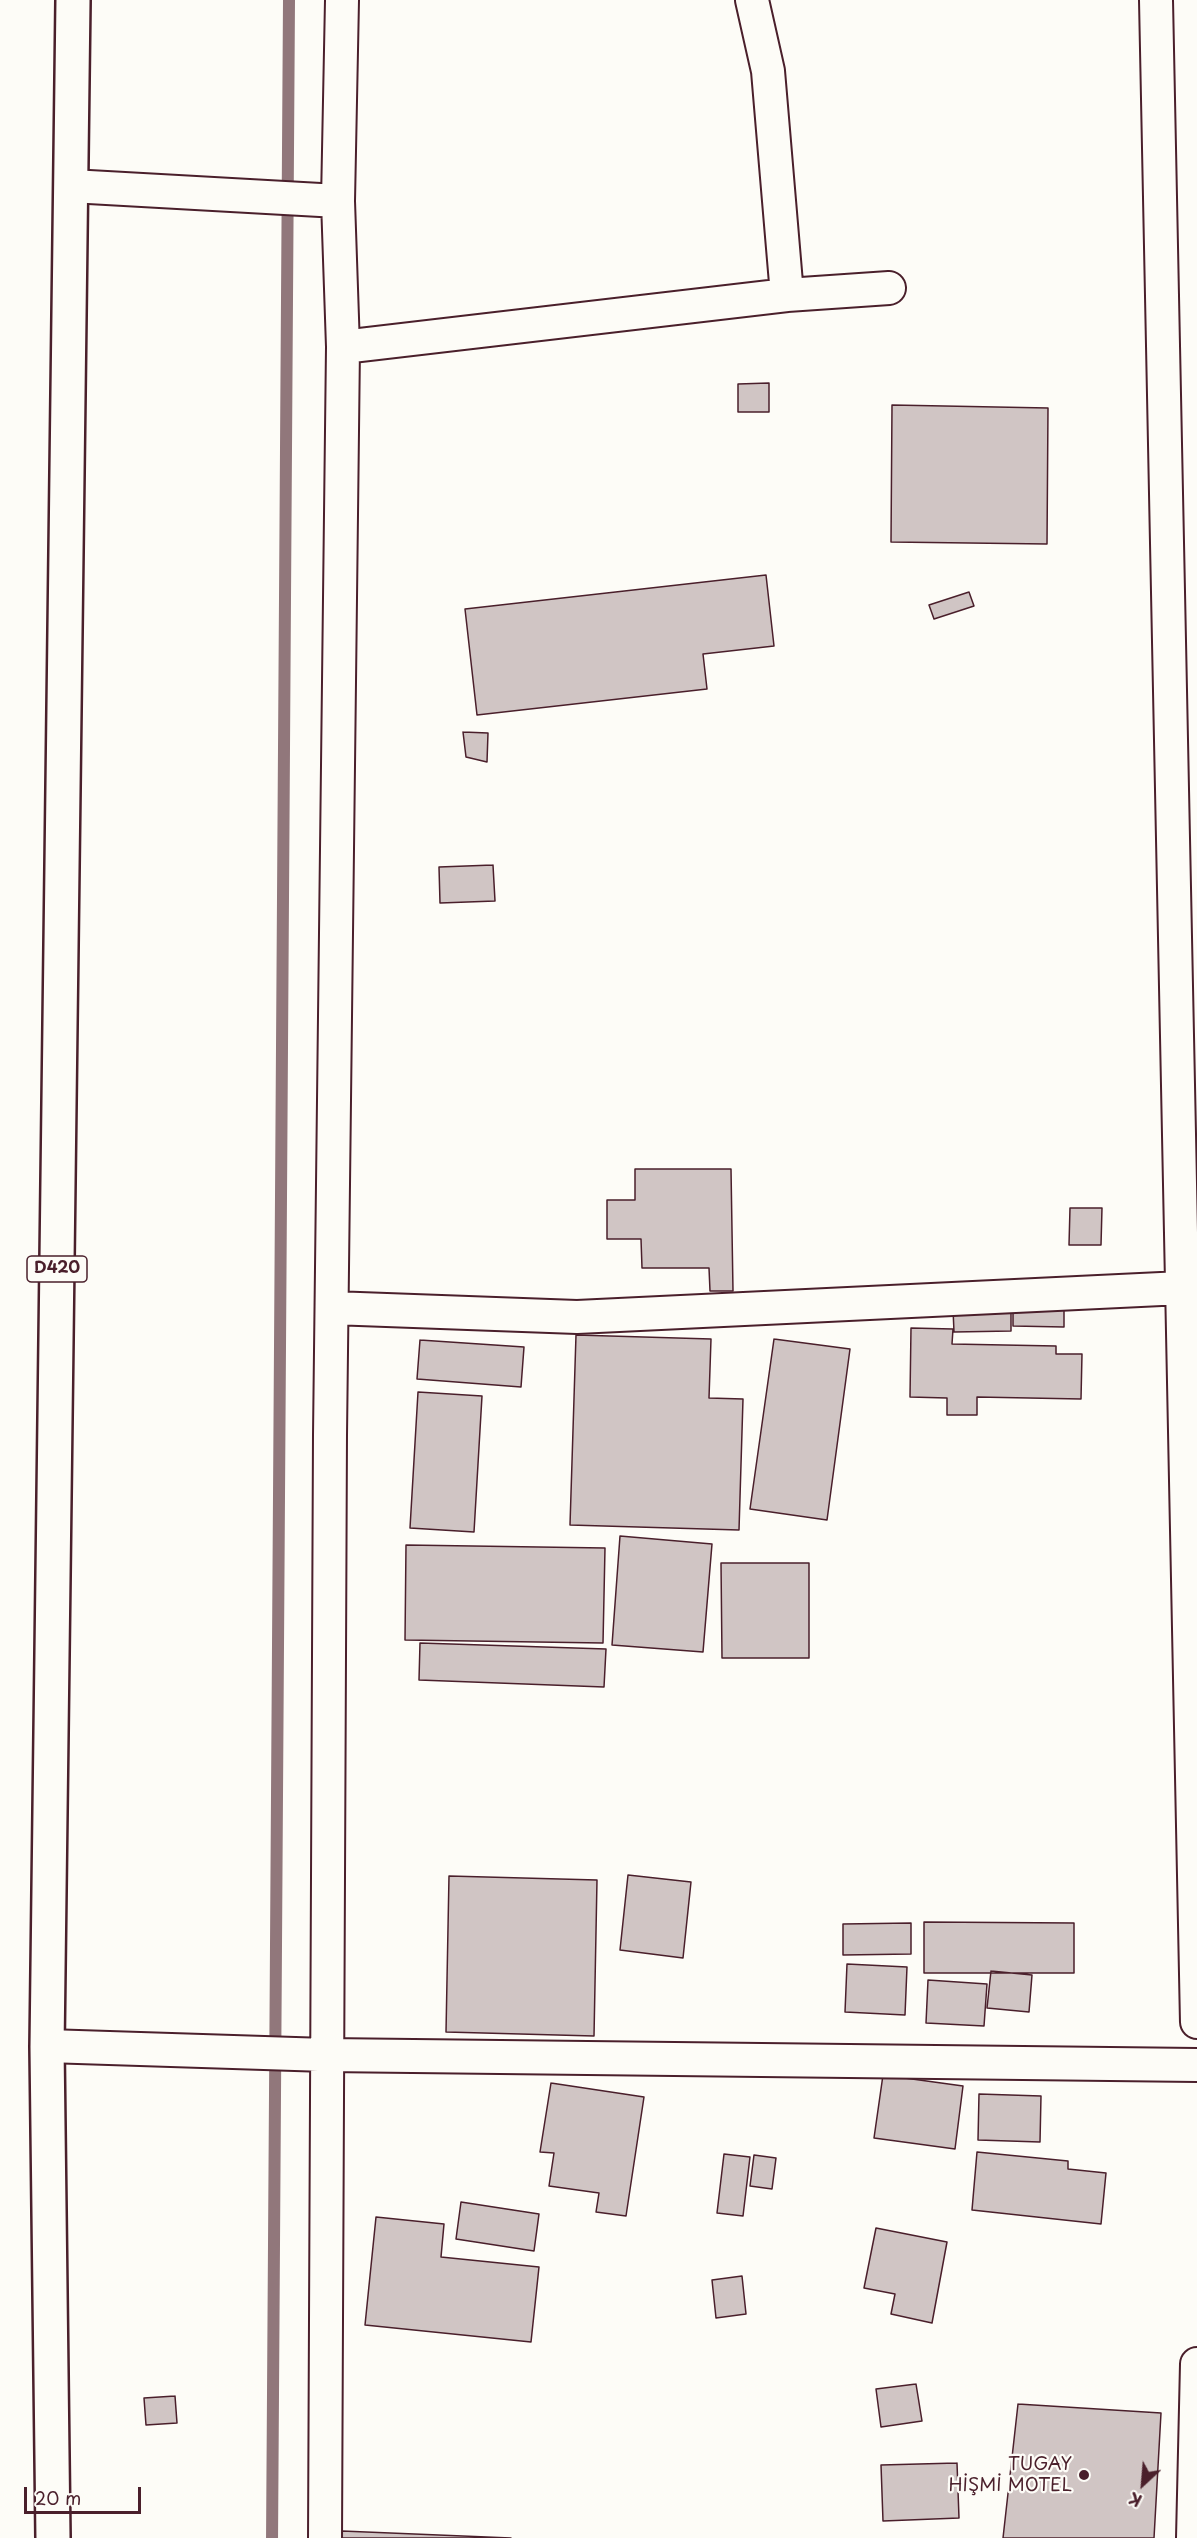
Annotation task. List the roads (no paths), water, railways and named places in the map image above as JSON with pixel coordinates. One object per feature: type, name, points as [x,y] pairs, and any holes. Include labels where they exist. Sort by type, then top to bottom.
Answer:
[{"type":"main road","name":"D420","points":[[53,2538],[47,2046],[73,0]]},
{"type":"street","points":[[325,2538],[332,1308],[343,346],[338,201],[342,0]]},
{"type":"street","points":[[752,0],[768,71],[787,295]]},
{"type":"street","points":[[1156,0],[1197,2022]]},
{"type":"street","points":[[71,186],[338,201]]},
{"type":"street","points":[[343,346],[787,295],[889,288]]},
{"type":"street","points":[[332,1308],[577,1317],[1182,1288]]},
{"type":"street","points":[[47,2046],[326,2055],[1197,2065]]},
{"type":"street","points":[[1193,2538],[1197,2364]]},
{"type":"waterway","points":[[272,2538],[289,0]]},
{"type":"place","name":"TUGAY HİŞMİ MOTEL","points":[[1084,2475]]}]
